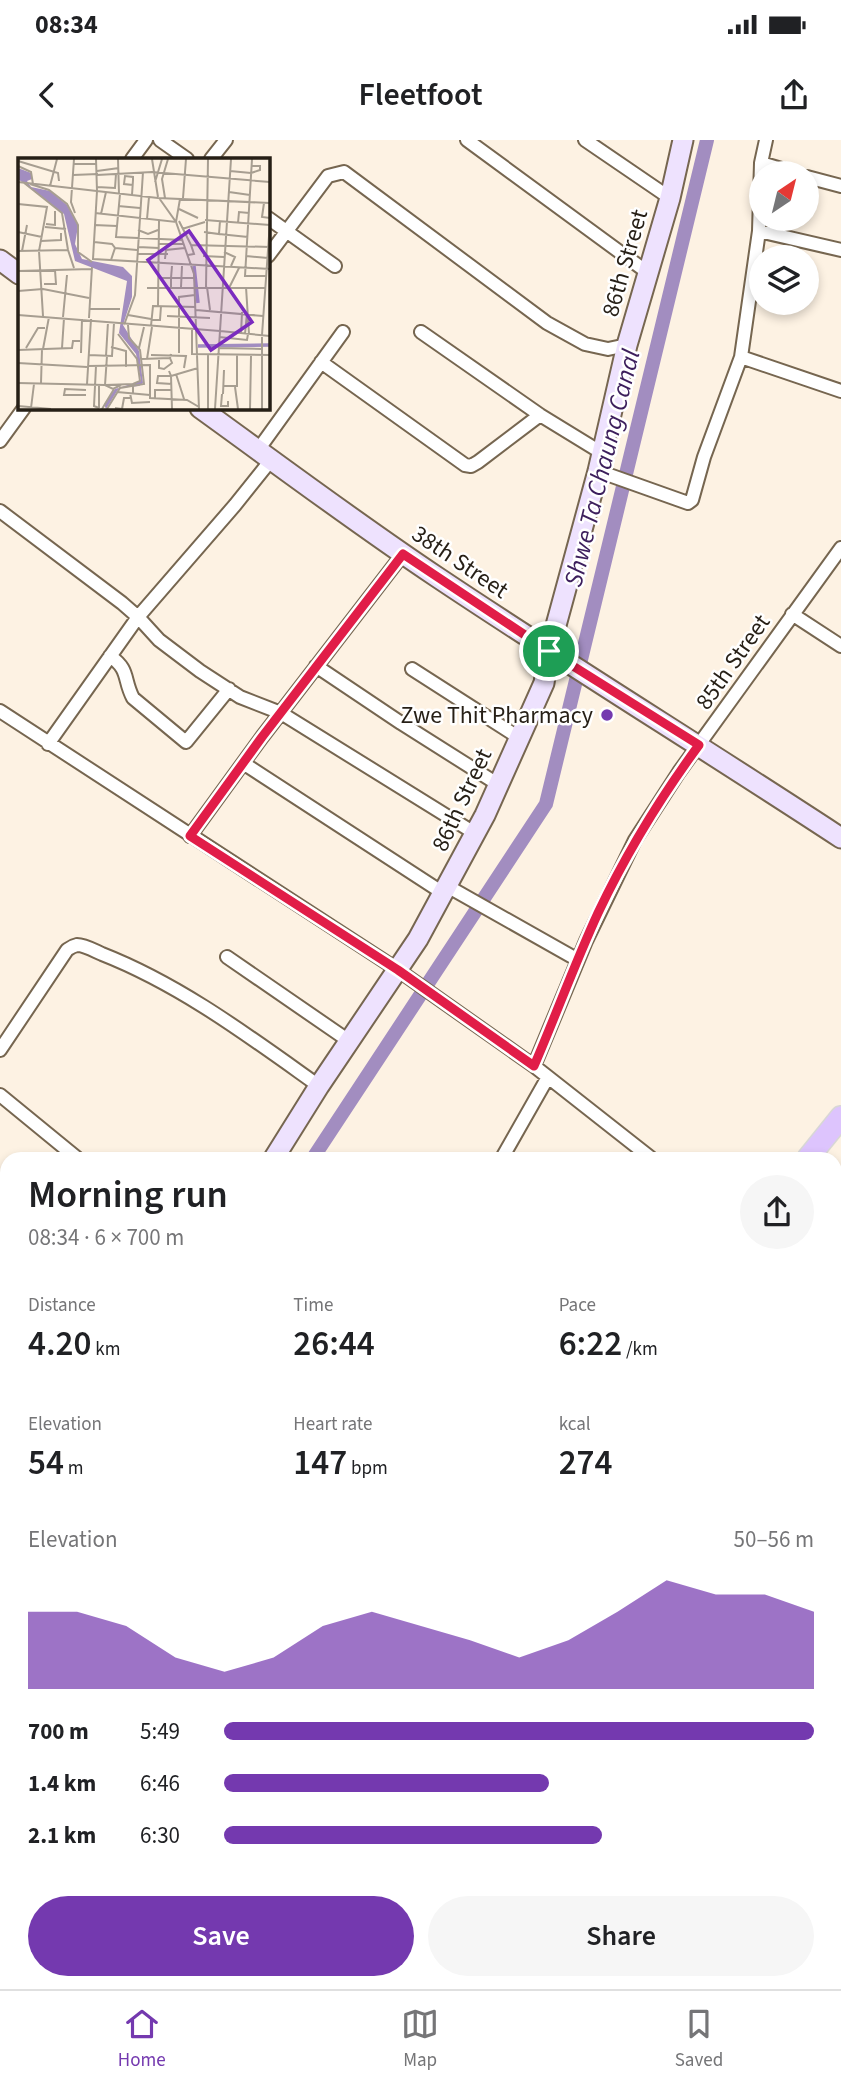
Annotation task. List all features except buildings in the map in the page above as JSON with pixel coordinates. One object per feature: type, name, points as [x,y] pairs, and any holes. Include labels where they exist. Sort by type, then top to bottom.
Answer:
[{"type":"main road","name":"86th Street","points":[[278,1152],[319,1086],[399,970],[445,890],[476,834],[544,683],[549,651],[604,467],[627,345],[670,198],[683,140]]},
{"type":"main road","points":[[0,260],[18,273]]},
{"type":"main road","name":"38th Street","points":[[203,410],[403,554],[841,838]]},
{"type":"main road","points":[[813,1152],[841,1117]]},
{"type":"street","points":[[133,158],[146,140]]},
{"type":"street","points":[[160,140],[186,158]]},
{"type":"street","points":[[212,158],[226,140]]},
{"type":"street","points":[[467,140],[647,272]]},
{"type":"street","points":[[585,140],[670,198]]},
{"type":"street","points":[[761,161],[766,140]]},
{"type":"street","points":[[270,253],[328,176],[344,172],[547,323],[585,344],[608,349],[627,345]]},
{"type":"street","points":[[819,180],[841,186]]},
{"type":"street","points":[[270,220],[335,265]]},
{"type":"street","points":[[421,332],[540,415],[604,467],[631,483],[690,502],[741,357],[759,231]]},
{"type":"street","points":[[763,231],[841,250]]},
{"type":"street","points":[[48,744],[138,617],[235,505],[321,362],[344,332]]},
{"type":"street","points":[[741,357],[841,391]]},
{"type":"street","points":[[321,362],[465,466],[478,462],[540,415]]},
{"type":"street","points":[[0,441],[23,410]]},
{"type":"street","points":[[0,511],[122,603],[159,640],[200,671],[240,696],[281,713],[476,834]]},
{"type":"street","name":"85th Street","points":[[534,1066],[597,915],[635,840],[699,745],[841,548]]},
{"type":"street","points":[[190,836],[403,554]]},
{"type":"street","points":[[792,614],[841,646]]},
{"type":"street","points":[[110,656],[124,667],[133,698],[186,741],[229,689]]},
{"type":"street","points":[[316,666],[499,785]]},
{"type":"street","points":[[412,669],[518,737]]},
{"type":"street","points":[[0,711],[399,970],[534,1066],[643,1152]]},
{"type":"street","points":[[243,763],[445,890],[471,901],[578,960]]},
{"type":"street","points":[[0,1050],[67,950],[74,945],[83,946],[163,983],[225,1020],[319,1086]]},
{"type":"street","points":[[227,957],[349,1041]]},
{"type":"street","points":[[505,1152],[548,1077]]},
{"type":"street","points":[[0,1095],[70,1152]]},
{"type":"waterway","name":"Shwe Ta Chaung Canal","points":[[317,1152],[546,804],[707,140]]},
{"type":"place","name":"Zwe Thit Pharmacy","points":[[607,715]]},
{"type":"route","points":[[403,554],[549,651],[699,745],[635,840],[597,915],[534,1066],[398,970],[190,836],[262,737],[403,554]]}]
